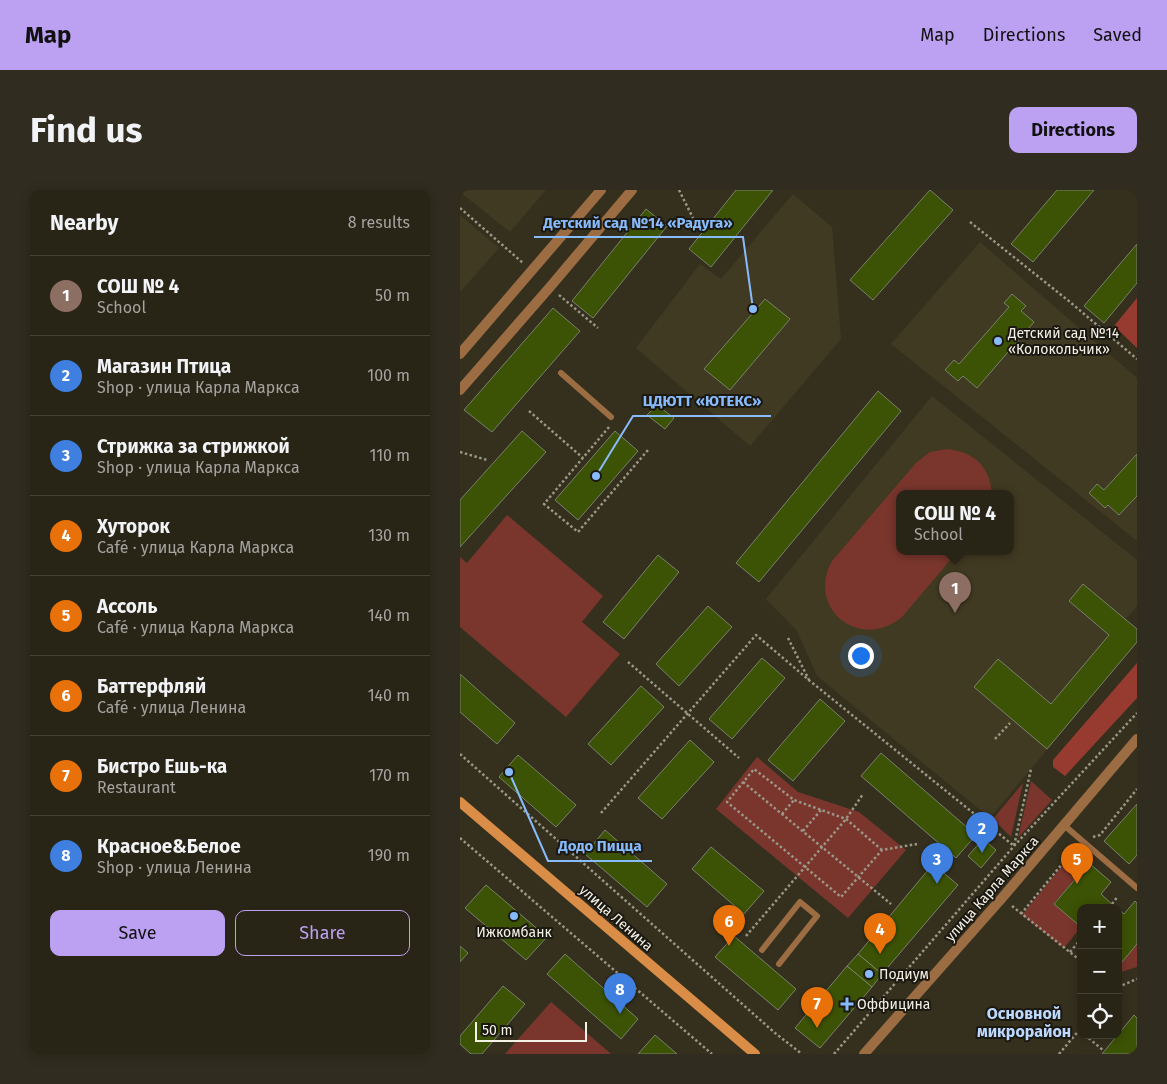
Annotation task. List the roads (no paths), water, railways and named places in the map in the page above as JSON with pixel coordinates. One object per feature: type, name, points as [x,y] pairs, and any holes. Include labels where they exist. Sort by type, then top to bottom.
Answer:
[{"type":"street","points":[[460,354],[601,190]]},
{"type":"street","points":[[460,390],[632,190]]},
{"type":"street","name":"улица Карла Маркса","points":[[864,1054],[1065,826],[1136,742]]},
{"type":"street","name":"улица Ленина","points":[[460,802],[755,1054]]},
{"type":"lane","points":[[561,373],[613,418]]},
{"type":"lane","points":[[1065,826],[1137,888]]},
{"type":"lane","points":[[762,950],[800,902],[817,916],[779,964]]},
{"type":"place","name":"Детский сад №14 «Радуга»","points":[[753,309]]},
{"type":"place","name":"Детский сад №14 «Колокольчик»","points":[[998,341]]},
{"type":"place","name":"ЦДЮТТ «ЮТЕКС»","points":[[596,476]]},
{"type":"place","name":"СОШ № 4","points":[[955,613]]},
{"type":"place","name":"Додо Пицца","points":[[509,772]]},
{"type":"place","name":"Магазин Птица","points":[[982,853]]},
{"type":"place","name":"Стрижка за стрижкой","points":[[937,884]]},
{"type":"place","name":"Ассоль","points":[[1077,884]]},
{"type":"place","name":"Ижкомбанк","points":[[514,916]]},
{"type":"place","name":"Баттерфляй","points":[[729,946]]},
{"type":"place","name":"Хуторок","points":[[880,954]]},
{"type":"place","name":"Подиум","points":[[869,974]]},
{"type":"place","name":"Оффицина","points":[[847,1004]]},
{"type":"place","name":"Красное&Белое","points":[[620,1014]]},
{"type":"place","name":"Бистро Ешь-ка","points":[[817,1028]]},
{"type":"district","name":"Основной микрорайон","points":[[1024,1022]]}]
